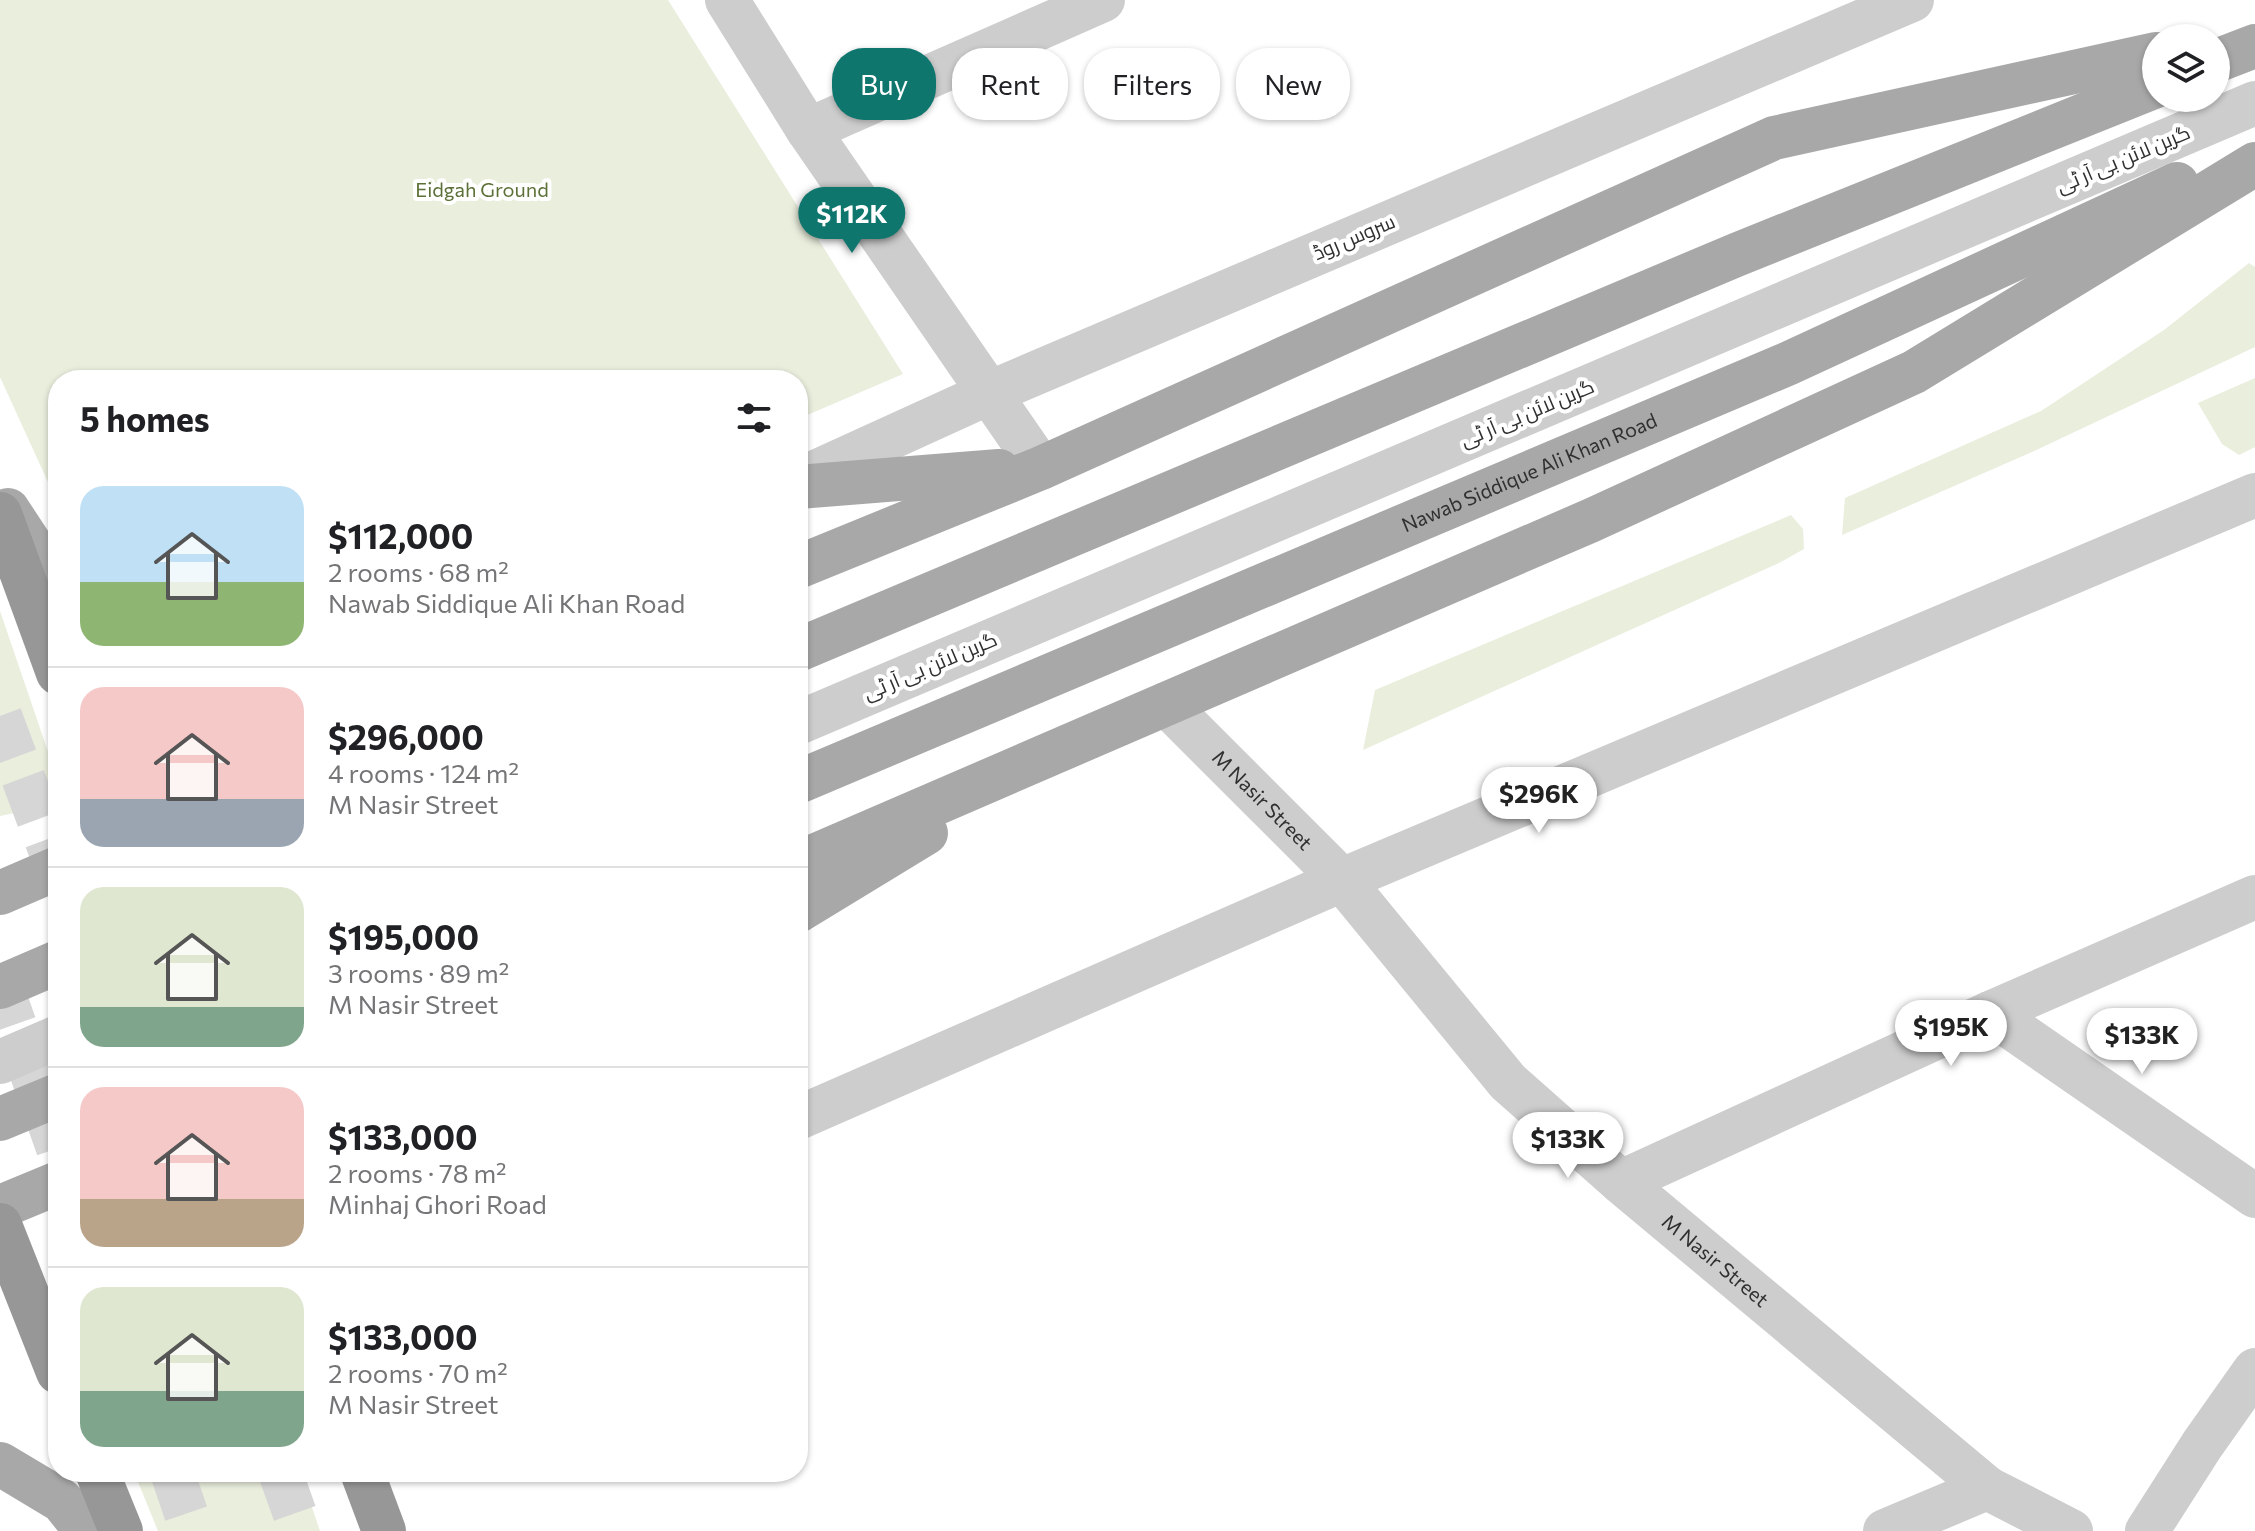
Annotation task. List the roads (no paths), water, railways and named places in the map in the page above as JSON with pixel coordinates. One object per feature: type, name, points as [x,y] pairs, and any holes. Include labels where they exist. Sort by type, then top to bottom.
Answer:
[{"type":"highway","points":[[0,514],[48,646]]},
{"type":"highway","points":[[0,1225],[48,1347]]},
{"type":"highway","points":[[101,1482],[121,1531]]},
{"type":"highway","points":[[366,1482],[384,1531]]},
{"type":"main road","points":[[2230,38],[2255,32]]},
{"type":"main road","points":[[2230,56],[2255,46]]},
{"type":"main road","points":[[808,563],[1041,468],[1774,138],[2142,57]]},
{"type":"main road","points":[[808,646],[1736,255],[2142,92]]},
{"type":"main road","name":"Nawab Siddique Ali Khan Road","points":[[808,778],[1787,364],[2255,148]]},
{"type":"main road","points":[[808,859],[1592,520],[1914,372],[2255,164]]},
{"type":"main road","points":[[808,486],[1041,468]]},
{"type":"main road","points":[[0,498],[48,571]]},
{"type":"main road","points":[[808,905],[1065,749]]},
{"type":"main road","points":[[0,893],[48,872]]},
{"type":"main road","points":[[0,987],[48,966]]},
{"type":"main road","points":[[0,1119],[48,1099]]},
{"type":"main road","points":[[0,1207],[48,1187]]},
{"type":"main road","points":[[0,1464],[62,1501],[86,1531]]},
{"type":"street","points":[[727,0],[808,130],[1041,468]]},
{"type":"street","points":[[808,130],[1103,0]]},
{"type":"street","name":"سروس روڈ","points":[[808,475],[989,393],[1912,0]]},
{"type":"street","name":"گرین لائن بی آر ٹی","points":[[808,719],[2255,103]]},
{"type":"street","points":[[808,1114],[1342,880],[2255,495]]},
{"type":"street","name":"M Nasir Street","points":[[1166,704],[1342,880],[1508,1082],[1621,1182],[1987,1488],[2071,1531]]},
{"type":"street","points":[[1621,1182],[1990,1013],[2255,897]]},
{"type":"street","points":[[1990,1013],[2255,1196]]},
{"type":"street","points":[[0,1062],[48,1041]]},
{"type":"street","points":[[2147,1531],[2255,1370]]},
{"type":"street","points":[[1885,1531],[1987,1488]]},
{"type":"tunnel","points":[[0,716],[48,844]]},
{"type":"tunnel","points":[[0,983],[48,1120]]},
{"type":"tunnel","points":[[175,1482],[192,1531]]},
{"type":"tunnel","points":[[284,1482],[301,1531]]},
{"type":"park label","name":"Eidgah Ground","points":[[482,190]]}]
